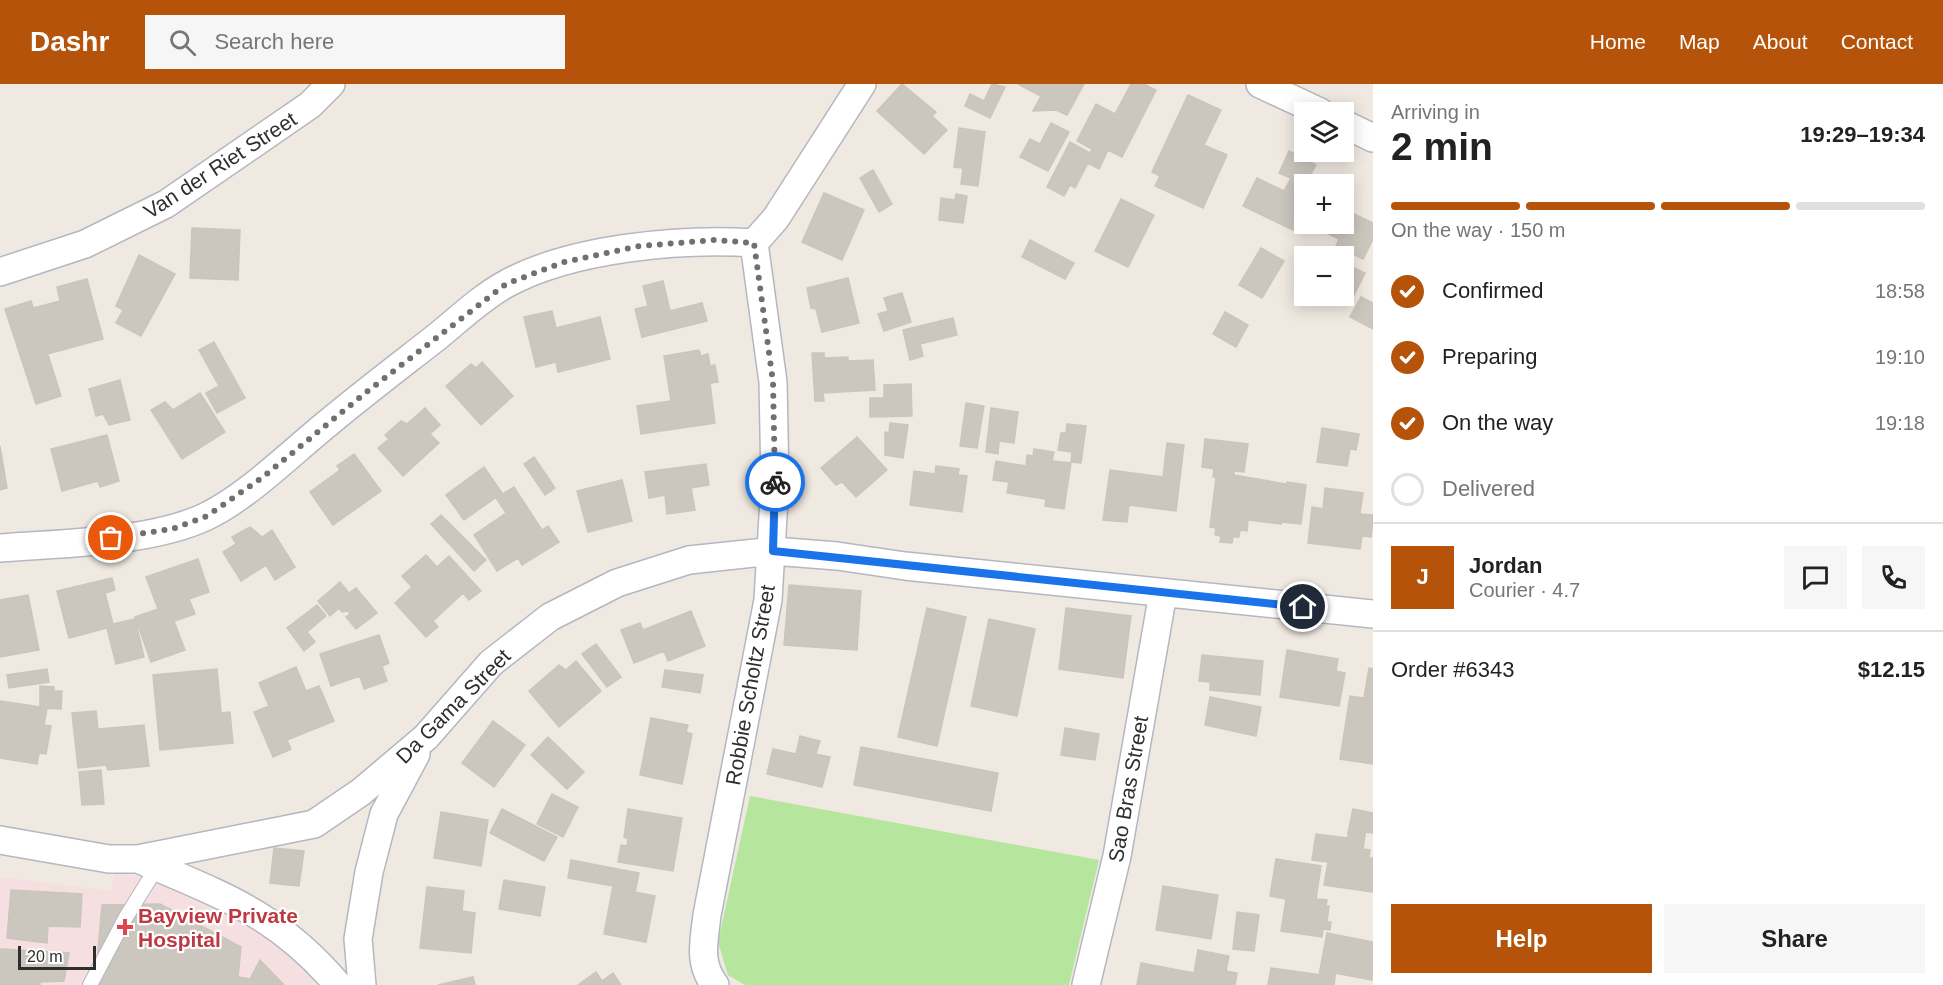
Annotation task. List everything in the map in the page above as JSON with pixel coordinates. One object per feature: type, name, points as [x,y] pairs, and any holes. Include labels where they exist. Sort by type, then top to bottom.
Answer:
[{"type":"street","name":"Van der Riet Street","points":[[0,272],[85,244],[166,204],[310,105],[331,84]]},
{"type":"street","points":[[0,548],[111,538],[162,530],[207,516],[263,477],[468,311],[506,284],[535,272],[564,262],[640,246],[714,240],[754,243],[776,218],[862,84]]},
{"type":"street","points":[[1260,84],[1299,102]]},
{"type":"street","points":[[1354,129],[1373,138]]},
{"type":"street","name":"Robbie Scholtz Street","points":[[715,985],[707,974],[702,958],[707,915],[768,600],[773,551],[775,482],[773,382],[754,243]]},
{"type":"street","name":"Da Gama Street","points":[[0,840],[109,859],[147,863],[314,824],[362,792],[426,737],[491,663],[550,617],[617,583],[689,560],[773,551],[1373,614]]},
{"type":"street","name":"Sao Bras Street","points":[[1086,985],[1117,856],[1163,592]]},
{"type":"street","points":[[362,985],[358,939],[369,872],[384,814],[426,737]]},
{"type":"street","points":[[147,863],[245,905],[289,934],[316,959],[338,985]]},
{"type":"lane","points":[[90,985],[147,863]]},
{"type":"shaded area","name":"Bayview Private Hospital","points":[[116,871],[168,885],[234,916],[267,938],[302,968],[316,985],[0,985],[0,877],[111,891]]},
{"type":"green space","points":[[750,796],[1099,860],[1069,985],[745,985],[728,975],[718,942]]},
{"type":"building","points":[[902,84],[936,112],[932,116],[947,130],[924,154],[877,111]]},
{"type":"building","points":[[992,84],[1005,87],[990,118],[965,106],[970,94],[984,101]]},
{"type":"building","points":[[1018,84],[1084,84],[1067,115],[1056,110],[1033,111],[1041,96]]},
{"type":"building","points":[[1131,84],[1144,84],[1156,90],[1122,157],[1108,150],[1099,169],[1088,163],[1075,188],[1070,185],[1064,196],[1047,187],[1070,142],[1090,153],[1092,149],[1077,141],[1096,104],[1115,114]]},
{"type":"building","points":[[1188,95],[1221,110],[1204,145],[1227,155],[1203,208],[1155,186],[1160,176],[1152,172]]},
{"type":"building","points":[[1051,123],[1069,132],[1048,171],[1020,157],[1030,139],[1040,144]]},
{"type":"building","points":[[959,128],[985,132],[978,186],[961,184],[963,168],[954,167]]},
{"type":"building","points":[[1289,151],[1294,154],[1294,162],[1310,162],[1316,165],[1311,174],[1294,174],[1293,230],[1243,206],[1257,178],[1284,191],[1291,178],[1279,173]]},
{"type":"building","points":[[873,170],[892,204],[879,212],[860,178]]},
{"type":"building","points":[[824,193],[864,210],[842,260],[802,242]]},
{"type":"building","points":[[956,194],[967,196],[963,223],[939,220],[941,198],[955,200]]},
{"type":"building","points":[[1121,199],[1154,215],[1128,267],[1095,251]]},
{"type":"building","points":[[1354,214],[1373,223],[1373,239],[1363,259],[1354,255],[1354,246],[1336,246],[1339,239],[1329,234],[1354,234]]},
{"type":"building","points":[[192,228],[240,230],[238,280],[190,278]]},
{"type":"building","points":[[1030,240],[1074,263],[1065,279],[1022,257]]},
{"type":"building","points":[[1261,248],[1284,261],[1262,298],[1239,285]]},
{"type":"building","points":[[139,255],[175,274],[141,336],[116,323],[123,310],[116,306]]},
{"type":"building","points":[[1354,268],[1365,273],[1354,295]]},
{"type":"building","points":[[848,278],[859,323],[822,332],[816,309],[811,308],[807,288]]},
{"type":"building","points":[[87,279],[103,339],[47,354],[33,308],[60,301],[57,287]]},
{"type":"building","points":[[663,281],[670,311],[702,303],[707,321],[642,337],[635,309],[648,306],[643,286]]},
{"type":"building","points":[[902,293],[911,322],[884,331],[878,314],[888,311],[884,298]]},
{"type":"building","points":[[1361,297],[1373,303],[1373,329],[1350,317]]},
{"type":"building","points":[[31,301],[61,396],[36,404],[5,309]]},
{"type":"building","points":[[552,311],[556,328],[600,317],[610,359],[558,372],[556,362],[536,367],[524,317]]},
{"type":"building","points":[[1225,312],[1248,325],[1236,347],[1213,334]]},
{"type":"building","points":[[953,318],[957,335],[920,344],[923,356],[910,360],[903,330]]},
{"type":"building","points":[[214,342],[245,398],[217,413],[206,393],[219,386],[199,350]]},
{"type":"building","points":[[699,350],[701,356],[708,354],[710,366],[715,365],[718,382],[710,383],[715,423],[641,434],[637,406],[671,401],[664,356]]},
{"type":"building","points":[[812,353],[824,353],[824,358],[848,357],[848,361],[873,360],[875,390],[823,393],[824,401],[815,401]]},
{"type":"building","points":[[482,362],[513,396],[481,425],[446,386],[471,364],[476,368]]},
{"type":"building","points":[[120,380],[130,420],[109,425],[103,414],[96,416],[89,389]]},
{"type":"building","points":[[911,384],[912,416],[870,417],[870,398],[884,398],[884,385]]},
{"type":"building","points":[[200,393],[225,432],[182,459],[151,410],[165,402],[173,410]]},
{"type":"building","points":[[966,403],[984,406],[977,448],[960,446]]},
{"type":"building","points":[[425,408],[440,425],[430,434],[439,443],[403,476],[378,448],[389,439],[385,435],[401,421],[407,424]]},
{"type":"building","points":[[991,408],[1018,412],[1014,443],[999,441],[998,454],[986,452]]},
{"type":"building","points":[[890,423],[908,425],[903,458],[885,455],[885,432],[889,433]]},
{"type":"building","points":[[1067,424],[1086,426],[1081,463],[1071,462],[1072,452],[1058,450],[1061,433],[1066,433]]},
{"type":"building","points":[[1322,428],[1359,434],[1356,450],[1350,449],[1347,466],[1317,462]]},
{"type":"building","points":[[107,435],[119,481],[100,487],[98,481],[62,491],[51,449]]},
{"type":"building","points":[[857,437],[887,470],[856,497],[842,482],[836,485],[821,468]]},
{"type":"building","points":[[1205,439],[1248,444],[1244,472],[1234,471],[1234,475],[1286,484],[1281,524],[1248,520],[1247,531],[1240,530],[1239,537],[1233,537],[1232,543],[1220,542],[1221,536],[1215,535],[1216,528],[1210,527],[1216,477],[1213,477],[1214,469],[1202,467]]},
{"type":"building","points":[[1167,443],[1184,445],[1176,511],[1129,505],[1127,522],[1103,520],[1110,470],[1163,477]]},
{"type":"building","points":[[0,446],[7,488],[0,490]]},
{"type":"building","points":[[1034,449],[1054,452],[1052,461],[1071,463],[1064,509],[1045,506],[1046,499],[1007,493],[1009,482],[993,480],[996,461],[1026,466],[1027,455],[1033,456]]},
{"type":"building","points":[[354,454],[381,491],[333,525],[310,492],[340,470],[337,466]]},
{"type":"building","points":[[534,457],[555,488],[545,495],[524,464]]},
{"type":"building","points":[[706,464],[709,485],[691,488],[695,510],[667,514],[665,495],[649,498],[645,472]]},
{"type":"building","points":[[936,466],[959,469],[958,475],[967,476],[962,512],[910,505],[914,471],[935,474]]},
{"type":"building","points":[[484,467],[502,493],[464,520],[446,495]]},
{"type":"building","points":[[622,480],[632,521],[588,532],[577,491]]},
{"type":"building","points":[[1287,482],[1306,485],[1301,524],[1282,522]]},
{"type":"building","points":[[514,487],[542,530],[548,526],[559,542],[522,565],[518,558],[497,571],[474,535],[506,513],[496,498]]},
{"type":"building","points":[[1325,488],[1363,493],[1360,514],[1373,515],[1373,521],[1371,537],[1362,536],[1360,549],[1308,543],[1312,507],[1323,509]]},
{"type":"building","points":[[441,515],[486,560],[474,571],[431,524]]},
{"type":"building","points":[[250,527],[262,537],[272,530],[295,567],[275,580],[266,565],[241,581],[223,552],[236,544],[232,537]]},
{"type":"building","points":[[426,555],[437,567],[449,556],[481,591],[469,600],[463,593],[433,621],[438,627],[426,637],[395,603],[412,587],[402,576]]},
{"type":"building","points":[[198,559],[209,592],[189,599],[195,614],[174,621],[185,650],[151,662],[135,617],[158,609],[146,577]]},
{"type":"building","points":[[112,578],[115,590],[105,593],[113,624],[135,619],[144,657],[116,664],[107,628],[69,638],[57,591]]},
{"type":"building","points":[[340,582],[349,593],[356,588],[377,613],[356,629],[346,617],[350,614],[348,611],[342,612],[339,608],[330,616],[318,601]]},
{"type":"building","points":[[789,585],[861,591],[857,650],[784,645]]},
{"type":"building","points":[[28,595],[39,650],[0,657],[0,600]]},
{"type":"building","points":[[317,605],[326,616],[307,632],[315,642],[304,651],[287,628]]},
{"type":"building","points":[[927,608],[966,617],[937,746],[898,737]]},
{"type":"building","points":[[1066,608],[1131,616],[1123,678],[1059,669]]},
{"type":"building","points":[[691,611],[705,646],[668,661],[664,651],[634,663],[621,630],[640,623],[643,630]]},
{"type":"building","points":[[989,619],[1035,629],[1017,716],[971,706]]},
{"type":"building","points":[[379,635],[389,663],[382,666],[387,681],[364,689],[360,676],[331,686],[320,654]]},
{"type":"building","points":[[596,644],[621,677],[607,687],[582,654]]},
{"type":"building","points":[[1287,650],[1338,659],[1336,671],[1345,673],[1339,706],[1280,697]]},
{"type":"building","points":[[1202,655],[1263,661],[1260,695],[1210,690],[1210,682],[1199,681]]},
{"type":"building","points":[[576,661],[601,691],[559,727],[529,691],[559,665],[566,670]]},
{"type":"building","points":[[296,667],[306,691],[319,686],[334,721],[287,740],[291,749],[273,757],[254,712],[269,706],[259,683]]},
{"type":"building","points":[[1369,668],[1373,669],[1373,764],[1340,759],[1350,696],[1364,698]]},
{"type":"building","points":[[47,669],[49,682],[9,688],[7,675]]},
{"type":"building","points":[[217,669],[221,713],[230,712],[233,743],[160,750],[153,675]]},
{"type":"building","points":[[665,670],[703,675],[700,693],[662,687]]},
{"type":"building","points":[[40,686],[54,687],[54,691],[62,691],[61,709],[40,708]]},
{"type":"building","points":[[1210,697],[1261,707],[1256,736],[1205,725]]},
{"type":"building","points":[[0,701],[47,708],[44,725],[51,726],[46,754],[39,753],[37,764],[0,758]]},
{"type":"building","points":[[96,711],[98,729],[144,725],[149,766],[108,770],[106,765],[78,768],[72,713]]},
{"type":"building","points":[[651,718],[688,725],[686,732],[692,734],[682,784],[640,775]]},
{"type":"building","points":[[493,721],[525,745],[494,787],[462,763]]},
{"type":"building","points":[[1065,728],[1099,734],[1095,760],[1061,755]]},
{"type":"building","points":[[800,736],[820,741],[816,754],[830,757],[822,787],[767,774],[773,749],[796,754]]},
{"type":"building","points":[[548,737],[584,772],[567,789],[531,755]]},
{"type":"building","points":[[861,747],[998,773],[991,811],[854,785]]},
{"type":"building","points":[[101,770],[104,804],[82,805],[79,772]]},
{"type":"building","points":[[552,794],[578,807],[563,837],[537,824]]},
{"type":"building","points":[[502,809],[557,837],[544,861],[490,833]]},
{"type":"building","points":[[628,809],[682,818],[673,871],[618,862],[621,845],[627,846],[628,839],[624,837]]},
{"type":"building","points":[[1353,809],[1373,813],[1373,833],[1365,832],[1365,835],[1348,833]]},
{"type":"building","points":[[441,812],[488,820],[481,866],[434,858]]},
{"type":"building","points":[[1348,833],[1365,835],[1363,849],[1370,850],[1369,858],[1373,858],[1373,892],[1324,885],[1328,862],[1312,860],[1316,834],[1348,838]]},
{"type":"building","points":[[274,848],[304,851],[299,886],[270,883]]},
{"type":"building","points":[[1276,859],[1321,866],[1316,899],[1327,900],[1326,906],[1329,906],[1327,922],[1331,922],[1330,930],[1323,929],[1322,937],[1281,931],[1286,899],[1270,896]]},
{"type":"building","points":[[571,860],[639,873],[635,892],[655,896],[646,942],[604,934],[613,886],[568,878]]},
{"type":"building","points":[[504,880],[545,887],[540,916],[499,909]]},
{"type":"building","points":[[1163,886],[1218,895],[1211,939],[1156,930]]},
{"type":"building","points":[[427,887],[464,891],[462,911],[475,913],[471,953],[420,948]]},
{"type":"building","points":[[11,890],[82,894],[80,927],[48,926],[47,943],[7,938]]},
{"type":"building","points":[[160,904],[241,947],[238,977],[250,979],[260,960],[284,985],[95,985],[102,905]]},
{"type":"building","points":[[1237,912],[1259,915],[1254,951],[1233,949]]},
{"type":"building","points":[[1327,933],[1373,942],[1372,980],[1335,973],[1335,977],[1319,975]]},
{"type":"building","points":[[1,949],[69,953],[64,981],[40,982],[40,985],[0,985]]},
{"type":"building","points":[[1198,950],[1229,956],[1226,971],[1237,973],[1235,985],[1137,985],[1141,963],[1194,973]]},
{"type":"building","points":[[1271,968],[1335,977],[1334,985],[1268,985]]},
{"type":"building","points":[[596,972],[602,981],[613,973],[621,985],[578,985]]},
{"type":"building","points":[[473,977],[475,985],[438,985]]},
{"type":"way so far","points":[[111,538],[172,529],[207,516],[263,477],[468,311],[506,284],[564,262],[640,246],[714,240],[754,243],[773,382],[775,482]]},
{"type":"place","name":"Bayview Private Hospital","points":[[125,927]]},
{"type":"route","points":[[775,482],[773,551],[1303,607]]}]
